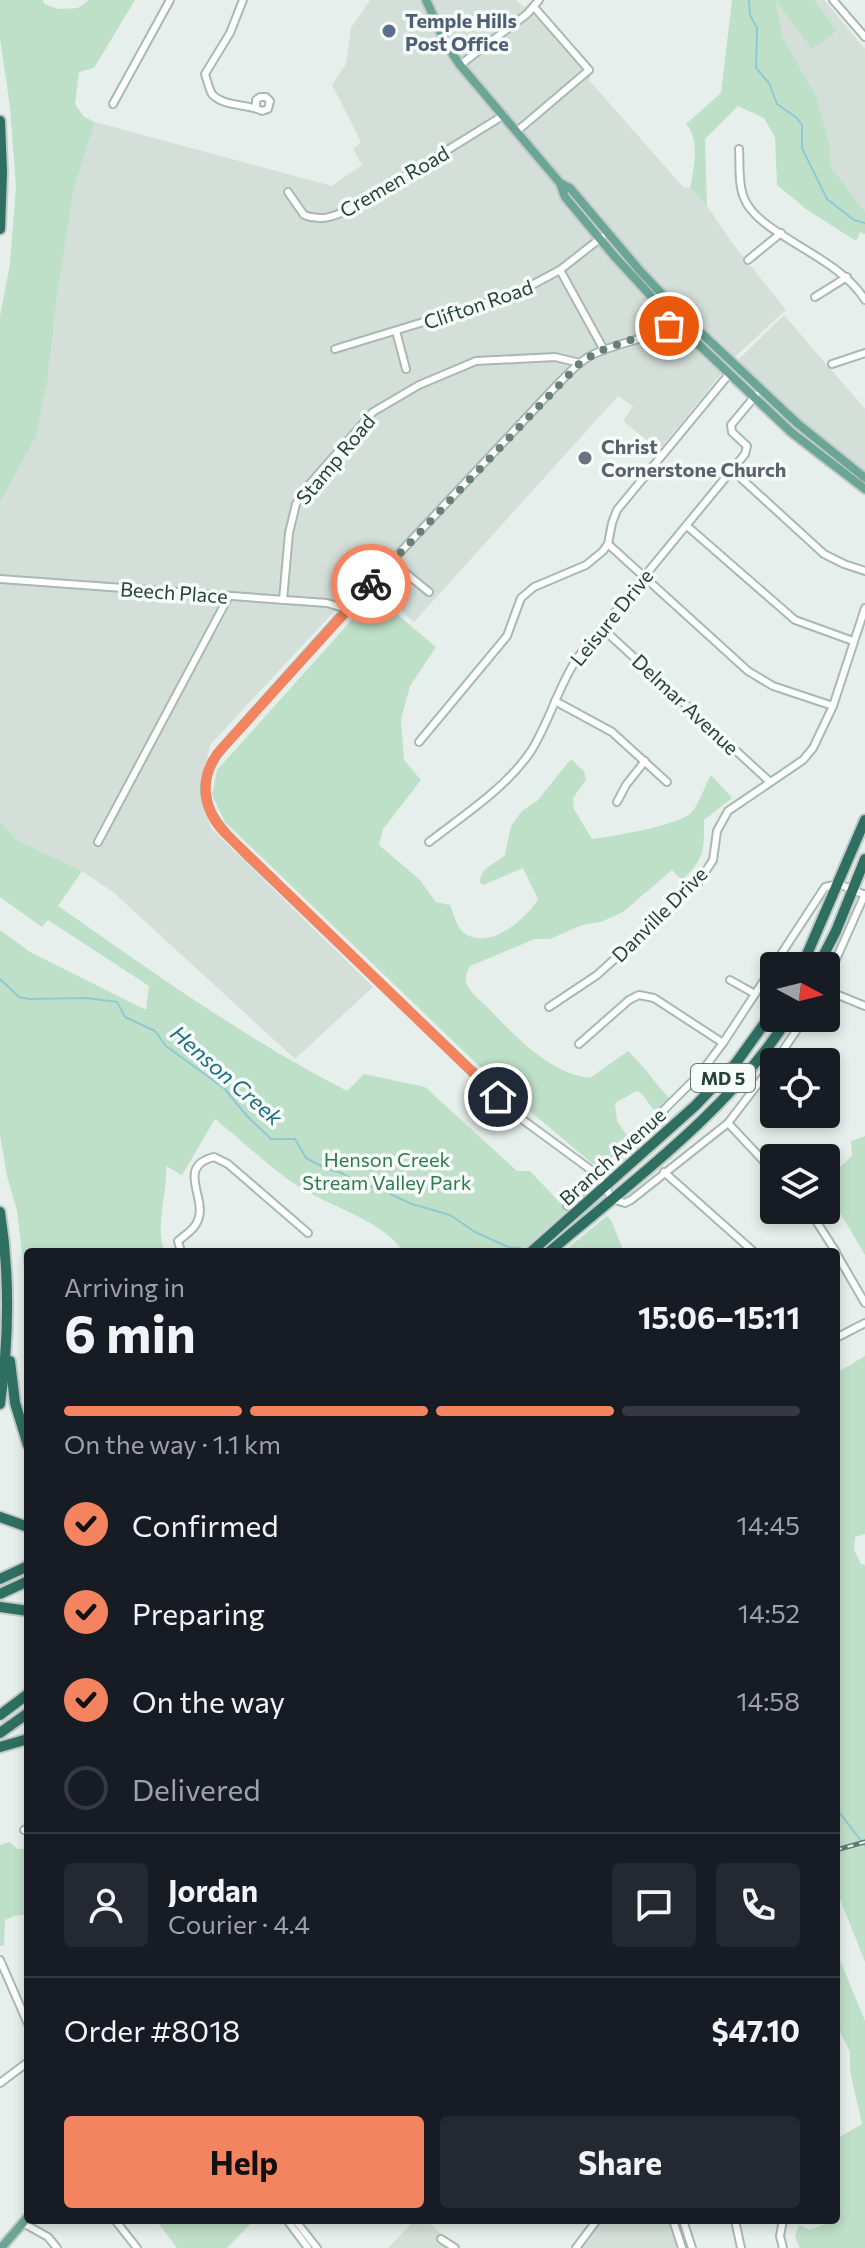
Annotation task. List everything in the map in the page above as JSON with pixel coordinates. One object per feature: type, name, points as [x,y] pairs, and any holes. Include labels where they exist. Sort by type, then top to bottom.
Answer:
[{"type":"highway","points":[[0,121],[0,229]]},
{"type":"highway","points":[[808,952],[865,820]]},
{"type":"highway","points":[[824,952],[865,859]]},
{"type":"highway","name":"Branch Avenue","points":[[535,1248],[723,1078],[760,1029]]},
{"type":"highway","name":"Branch Avenue","points":[[554,1248],[729,1093],[777,1032]]},
{"type":"highway","points":[[0,1212],[12,1388],[24,1433]]},
{"type":"highway","points":[[0,1404],[7,1335],[7,1293]]},
{"type":"highway","points":[[0,1517],[24,1526]]},
{"type":"highway","points":[[4,1577],[24,1568]]},
{"type":"highway","points":[[0,1586],[24,1576]]},
{"type":"highway","points":[[0,1594],[24,1583]]},
{"type":"highway","points":[[0,1607],[24,1610]]},
{"type":"highway","points":[[0,1715],[24,1697]]},
{"type":"highway","points":[[0,1733],[5,1723]]},
{"type":"highway","points":[[0,1747],[24,1740]]},
{"type":"main road","points":[[426,0],[446,44],[460,65],[560,183],[565,197],[599,239],[758,393],[791,432],[865,489]]},
{"type":"main road","points":[[560,183],[570,188],[680,319],[730,373],[865,478]]},
{"type":"main road","points":[[1,2248],[24,2222]]},
{"type":"street","points":[[113,104],[170,0]]},
{"type":"street","points":[[243,0],[230,33],[205,74],[212,94],[237,104],[256,106]]},
{"type":"street","points":[[460,65],[539,0]]},
{"type":"street","points":[[833,0],[865,37]]},
{"type":"street","points":[[516,132],[589,70],[534,7]]},
{"type":"street","name":"Cremen Road","points":[[288,192],[304,215],[320,219],[331,217],[357,206],[504,115]]},
{"type":"street","points":[[739,149],[744,198],[757,217],[847,277],[865,300]]},
{"type":"street","name":"Clifton Road","points":[[335,349],[515,294],[560,270],[607,231]]},
{"type":"street","points":[[748,260],[781,233]]},
{"type":"street","points":[[560,270],[604,350]]},
{"type":"street","points":[[815,297],[847,277]]},
{"type":"street","points":[[680,319],[580,363],[347,609],[211,763],[205,789],[209,809],[219,826],[252,860],[512,1109],[554,1145],[598,1175],[612,1199],[625,1203],[631,1200],[728,1123],[760,1081]]},
{"type":"street","points":[[396,331],[406,369]]},
{"type":"street","points":[[832,364],[865,353]]},
{"type":"street","name":"Stamp Road","points":[[283,600],[294,508],[308,486],[373,412],[419,385],[476,361],[555,357],[580,363]]},
{"type":"street","points":[[419,742],[507,636],[521,598],[534,587],[586,565],[608,544],[617,510],[730,373]]},
{"type":"street","name":"Leisure Drive","points":[[429,842],[478,804],[519,766],[537,740],[570,669],[747,448],[732,432],[731,425],[758,393]]},
{"type":"street","points":[[732,470],[824,554],[865,571]]},
{"type":"street","points":[[687,526],[795,620],[853,641]]},
{"type":"street","points":[[608,544],[748,671],[773,686],[833,706]]},
{"type":"street","points":[[392,562],[429,592]]},
{"type":"street","name":"Beech Place","points":[[0,579],[335,604],[347,609]]},
{"type":"street","points":[[98,842],[229,596]]},
{"type":"street","name":"Danville Drive","points":[[549,1007],[597,975],[698,883],[713,860],[717,831],[723,819],[736,804],[803,760],[813,748],[833,706],[865,608]]},
{"type":"street","name":"Delmar Avenue","points":[[602,628],[769,781]]},
{"type":"street","points":[[555,701],[599,723],[667,782]]},
{"type":"street","points":[[617,802],[645,761]]},
{"type":"street","points":[[567,1206],[697,1077],[723,1043],[825,887],[839,884],[865,894],[839,952]]},
{"type":"street","points":[[730,980],[755,994]]},
{"type":"street","points":[[579,1044],[629,1000],[639,995],[654,998],[723,1043]]},
{"type":"street","points":[[840,996],[865,1006]]},
{"type":"street","points":[[728,1123],[760,1157]]},
{"type":"street","points":[[180,1248],[178,1241],[191,1231],[200,1215],[194,1184],[196,1172],[201,1162],[214,1157],[228,1164],[308,1233]]},
{"type":"street","points":[[664,1172],[750,1248]]},
{"type":"street","points":[[818,1224],[833,1248]]},
{"type":"street","points":[[840,1265],[865,1303]]},
{"type":"street","points":[[840,1336],[865,1323]]},
{"type":"street","points":[[0,1960],[24,2015]]},
{"type":"street","points":[[0,2083],[24,2065]]},
{"type":"street","points":[[31,2224],[57,2248]]},
{"type":"street","points":[[118,2224],[137,2248]]},
{"type":"street","points":[[293,2224],[308,2248]]},
{"type":"street","points":[[294,2224],[317,2248]]},
{"type":"street","points":[[576,2248],[594,2224]]},
{"type":"street","points":[[674,2224],[682,2248]]},
{"type":"street","points":[[684,2224],[692,2248]]},
{"type":"street","points":[[736,2224],[741,2248]]},
{"type":"street","points":[[782,2224],[780,2236],[783,2248]]},
{"type":"street","points":[[441,2239],[455,2248]]},
{"type":"shaded area","points":[[370,0],[516,0],[524,7],[531,2],[541,8],[593,69],[589,80],[683,187],[690,188],[707,206],[786,310],[736,356],[659,450],[623,421],[633,406],[618,396],[414,622],[365,578],[210,745],[200,792],[211,828],[373,987],[295,1059],[113,892],[82,871],[17,840],[0,822],[0,503],[36,436],[48,379],[74,188],[95,122],[332,186],[362,165],[353,149],[361,142],[332,85],[346,64],[351,28]]},
{"type":"shaded area","points":[[776,0],[824,0],[865,49],[865,212],[831,167],[830,146],[816,96],[783,37]]},
{"type":"shaded area","points":[[784,315],[865,409],[865,473],[784,406],[737,361]]},
{"type":"shaded area","points":[[411,2224],[430,2224],[459,2248],[388,2248]]},
{"type":"shaded area","points":[[598,2224],[672,2224],[680,2248],[580,2248]]},
{"type":"green space","points":[[0,0],[43,0],[44,4],[59,9],[78,8],[89,0],[135,0],[94,68],[79,72],[75,104],[84,117],[95,122],[74,188],[48,379],[36,436],[0,503],[0,316],[10,264],[16,187],[10,107],[0,38]]},
{"type":"green space","points":[[732,0],[814,0],[837,31],[812,49],[776,1],[783,37],[816,96],[830,146],[831,167],[865,212],[865,234],[860,232],[856,241],[806,209],[777,185],[775,137],[764,118],[738,106],[705,139],[707,206],[690,188],[694,146],[686,124],[721,93]]},
{"type":"green space","points":[[374,595],[436,647],[410,686],[401,719],[404,760],[421,780],[383,829],[379,845],[419,879],[436,902],[450,905],[464,933],[474,938],[484,938],[506,931],[525,916],[538,899],[523,868],[483,885],[481,877],[486,869],[505,855],[511,826],[522,811],[537,801],[571,759],[584,771],[586,780],[573,798],[574,809],[592,839],[644,830],[683,818],[696,806],[711,775],[732,798],[704,820],[702,853],[682,880],[672,870],[623,912],[550,939],[535,939],[470,966],[467,973],[466,982],[473,994],[521,1041],[547,1061],[575,1075],[590,1078],[628,1051],[669,1098],[656,1113],[637,1091],[615,1103],[617,1121],[628,1137],[599,1165],[593,1164],[498,1084],[225,822],[212,795],[217,770]]},
{"type":"green space","name":"Henson Creek Stream Valley Park","points":[[0,822],[17,840],[82,871],[58,906],[164,979],[236,1027],[347,1091],[364,1074],[425,1087],[517,1171],[530,1171],[567,1210],[524,1248],[401,1248],[368,1222],[293,1183],[215,1119],[182,1175],[166,1166],[161,1222],[164,1248],[24,1248],[24,1269],[17,1211],[0,1134],[0,930],[30,952],[146,1010],[149,986],[48,920],[42,927],[0,897]]},
{"type":"green space","points":[[865,1136],[865,1255],[840,1213],[840,1167],[852,1156],[851,1141]]},
{"type":"green space","points":[[607,1216],[622,1248],[568,1248]]},
{"type":"green space","points":[[865,1356],[865,1534],[855,1537],[854,1550],[861,1564],[865,1565],[865,1962],[840,1899],[840,1371]]},
{"type":"green space","points":[[9,1842],[18,1849],[24,1849],[24,1915],[5,1920],[4,1945],[0,1946],[0,1845]]},
{"type":"green space","points":[[840,1960],[865,2021],[865,2248],[800,2248],[795,2237],[799,2225],[810,2230],[826,2224],[840,2224],[840,2137],[862,2124],[850,2071],[850,2052],[840,2031]]},
{"type":"green space","points":[[159,2224],[250,2224],[227,2248],[177,2248]]},
{"type":"waterway","points":[[749,0],[750,15],[757,28],[756,68],[769,83],[777,104],[802,125],[802,148],[827,199],[854,220],[865,223]]},
{"type":"waterway","name":"Henson Creek","points":[[0,979],[19,997],[29,999],[86,998],[117,1002],[125,1017],[155,1031],[166,1046],[225,1089],[271,1139],[295,1139],[306,1158],[325,1168],[412,1204],[450,1215],[475,1232],[508,1247],[520,1248]]},
{"type":"waterway","name":"Henson Creek","points":[[840,1813],[865,1846]]},
{"type":"railway","points":[[840,1849],[865,1842]]},
{"type":"way so far","points":[[371,584],[579,364],[597,352],[669,326]]},
{"type":"place","name":"Temple Hills Post Office","points":[[389,31]]},
{"type":"place","name":"Christ Cornerstone Church","points":[[585,458]]},
{"type":"route","points":[[371,584],[217,754],[206,779],[206,799],[212,817],[225,833],[498,1097]]}]
